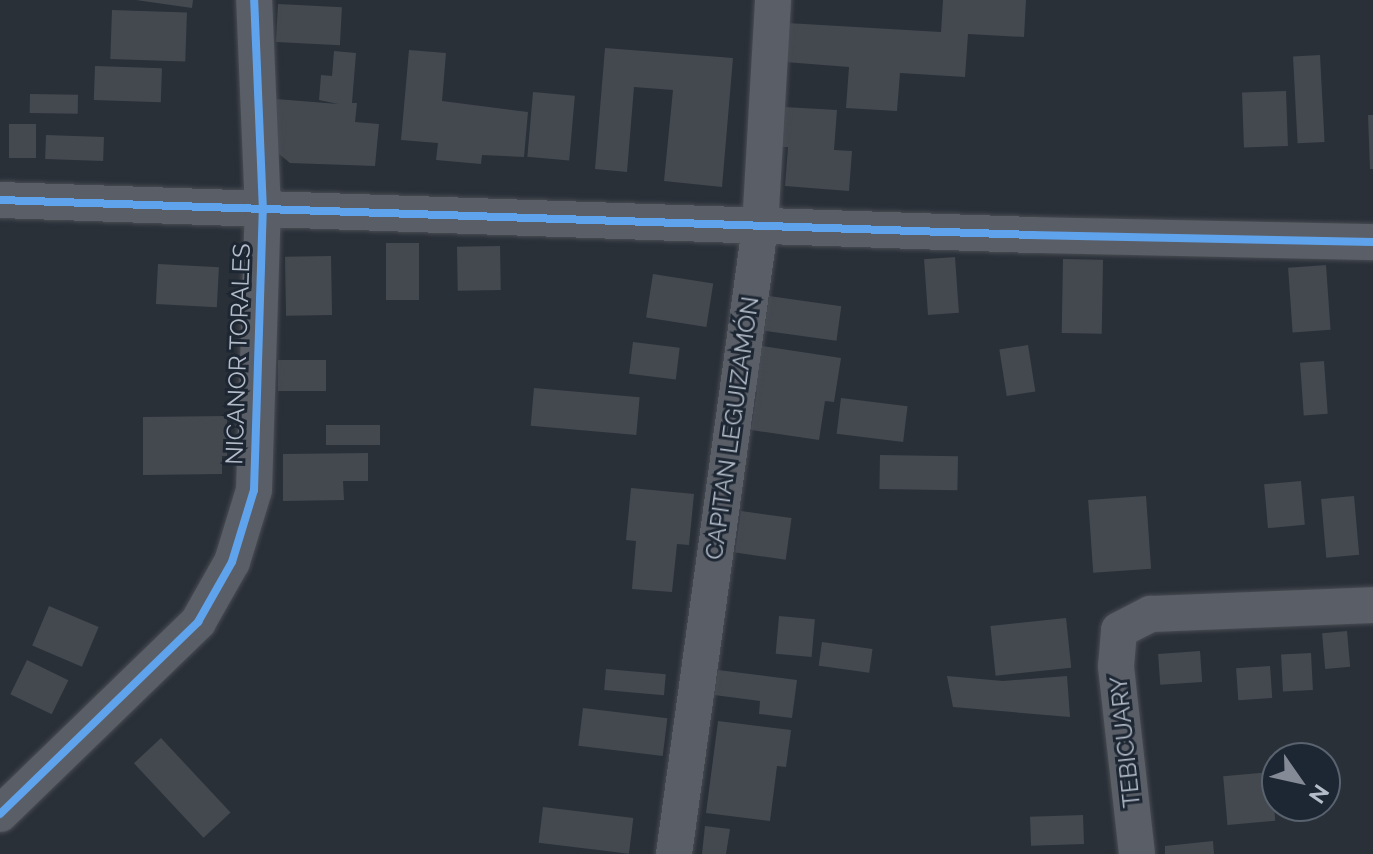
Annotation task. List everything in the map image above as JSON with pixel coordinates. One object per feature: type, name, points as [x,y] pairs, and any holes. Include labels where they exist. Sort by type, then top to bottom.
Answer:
[{"type":"street","name":"NICANOR TORALES","points":[[0,814],[198,622],[232,562],[254,490],[263,211],[254,0]]},
{"type":"street","name":"CAPITAN LEGUIZAMÓN","points":[[674,854],[760,227],[773,0]]},
{"type":"street","points":[[0,200],[760,227],[1373,242]]},
{"type":"street","name":"TEBICUARY","points":[[1137,854],[1116,666],[1119,630],[1151,614],[1373,605]]},
{"type":"building","points":[[136,0],[193,0],[192,8]]},
{"type":"building","points":[[943,0],[1026,0],[1024,37],[968,34],[965,77],[900,73],[897,111],[846,108],[849,67],[785,62],[787,23],[941,32]]},
{"type":"building","points":[[278,4],[342,7],[340,45],[276,42]]},
{"type":"building","points":[[112,10],[187,13],[185,62],[110,59]]},
{"type":"building","points":[[605,48],[733,58],[722,187],[664,181],[673,90],[634,87],[627,172],[595,169]]},
{"type":"building","points":[[409,50],[446,53],[442,101],[528,112],[524,157],[482,155],[481,164],[436,160],[438,143],[401,140]]},
{"type":"building","points":[[334,51],[356,53],[352,103],[357,103],[355,122],[379,124],[375,166],[290,163],[273,149],[276,99],[338,104],[319,100],[321,75],[332,76]]},
{"type":"building","points":[[1320,55],[1325,142],[1298,143],[1293,56]]},
{"type":"building","points":[[95,66],[162,68],[161,102],[94,100]]},
{"type":"building","points":[[1286,91],[1288,146],[1244,148],[1242,93]]},
{"type":"building","points":[[533,92],[575,96],[569,160],[527,157]]},
{"type":"building","points":[[30,94],[78,95],[78,114],[30,113]]},
{"type":"building","points":[[784,107],[837,110],[834,150],[852,151],[849,191],[785,186],[788,147],[781,147]]},
{"type":"building","points":[[1368,115],[1373,115],[1373,169],[1370,169]]},
{"type":"building","points":[[9,124],[36,124],[36,158],[9,158]]},
{"type":"building","points":[[46,135],[104,137],[103,161],[45,159]]},
{"type":"building","points":[[386,243],[419,243],[419,300],[386,300]]},
{"type":"building","points":[[500,246],[501,290],[458,291],[457,247]]},
{"type":"building","points":[[331,256],[332,315],[286,316],[285,257]]},
{"type":"building","points":[[955,257],[959,313],[928,315],[924,259]]},
{"type":"building","points":[[1063,259],[1103,260],[1102,334],[1062,333]]},
{"type":"building","points":[[158,264],[219,267],[217,307],[156,304]]},
{"type":"building","points":[[1326,265],[1331,330],[1293,332],[1288,268]]},
{"type":"building","points":[[653,274],[713,284],[706,327],[646,317]]},
{"type":"building","points":[[769,296],[841,306],[836,341],[764,331]]},
{"type":"building","points":[[633,342],[680,348],[676,379],[629,374]]},
{"type":"building","points":[[755,345],[841,358],[834,402],[825,401],[819,440],[751,430],[757,391],[747,389]]},
{"type":"building","points":[[1028,345],[1035,391],[1007,396],[999,350]]},
{"type":"building","points":[[278,360],[326,360],[326,391],[278,391]]},
{"type":"building","points":[[1324,361],[1328,414],[1304,416],[1300,363]]},
{"type":"building","points":[[534,388],[640,397],[636,435],[531,426]]},
{"type":"building","points":[[841,398],[908,406],[903,442],[837,434]]},
{"type":"building","points":[[227,416],[227,456],[222,456],[222,474],[143,475],[143,417]]},
{"type":"building","points":[[326,425],[380,425],[380,445],[326,445]]},
{"type":"building","points":[[368,453],[368,481],[343,481],[344,500],[283,501],[283,454]]},
{"type":"building","points":[[880,455],[958,456],[957,490],[879,489]]},
{"type":"building","points":[[1301,481],[1305,525],[1268,528],[1264,484]]},
{"type":"building","points":[[631,488],[694,494],[689,545],[677,544],[672,592],[632,589],[636,541],[626,540]]},
{"type":"building","points":[[1146,496],[1151,569],[1093,573],[1088,500]]},
{"type":"building","points":[[1354,496],[1359,555],[1326,558],[1321,499]]},
{"type":"building","points":[[741,511],[792,518],[786,560],[735,553]]},
{"type":"building","points":[[49,606],[99,627],[82,667],[32,646]]},
{"type":"building","points":[[779,616],[815,619],[812,657],[776,654]]},
{"type":"building","points":[[1066,618],[1071,668],[996,676],[990,626]]},
{"type":"building","points":[[1347,631],[1350,667],[1325,669],[1322,633]]},
{"type":"building","points":[[822,642],[873,649],[869,673],[819,666]]},
{"type":"building","points":[[1200,651],[1202,682],[1160,685],[1158,654]]},
{"type":"building","points":[[1311,653],[1313,690],[1283,692],[1281,655]]},
{"type":"building","points":[[27,660],[68,680],[52,714],[10,694]]},
{"type":"building","points":[[1270,666],[1272,698],[1238,700],[1236,668]]},
{"type":"building","points":[[606,669],[666,674],[664,695],[604,690]]},
{"type":"building","points":[[718,670],[797,680],[792,718],[759,714],[760,701],[714,695]]},
{"type":"building","points":[[947,676],[1003,681],[1067,676],[1070,717],[953,707]]},
{"type":"building","points":[[583,708],[667,718],[663,756],[578,746]]},
{"type":"building","points":[[718,721],[791,730],[786,767],[777,766],[770,821],[706,813]]},
{"type":"building","points":[[161,738],[231,813],[204,838],[134,763]]},
{"type":"building","points":[[1261,773],[1262,822],[1227,825],[1223,776]]},
{"type":"building","points":[[543,807],[633,818],[629,854],[539,843]]},
{"type":"building","points":[[1083,815],[1084,844],[1031,846],[1030,817]]},
{"type":"building","points":[[705,826],[730,829],[726,854],[702,854]]},
{"type":"building","points":[[1213,841],[1214,854],[1165,854],[1165,846]]},
{"type":"cycle path","points":[[0,814],[198,622],[232,562],[254,490],[263,211],[254,0]]},
{"type":"cycle path","points":[[0,200],[1033,235],[1373,242]]}]
